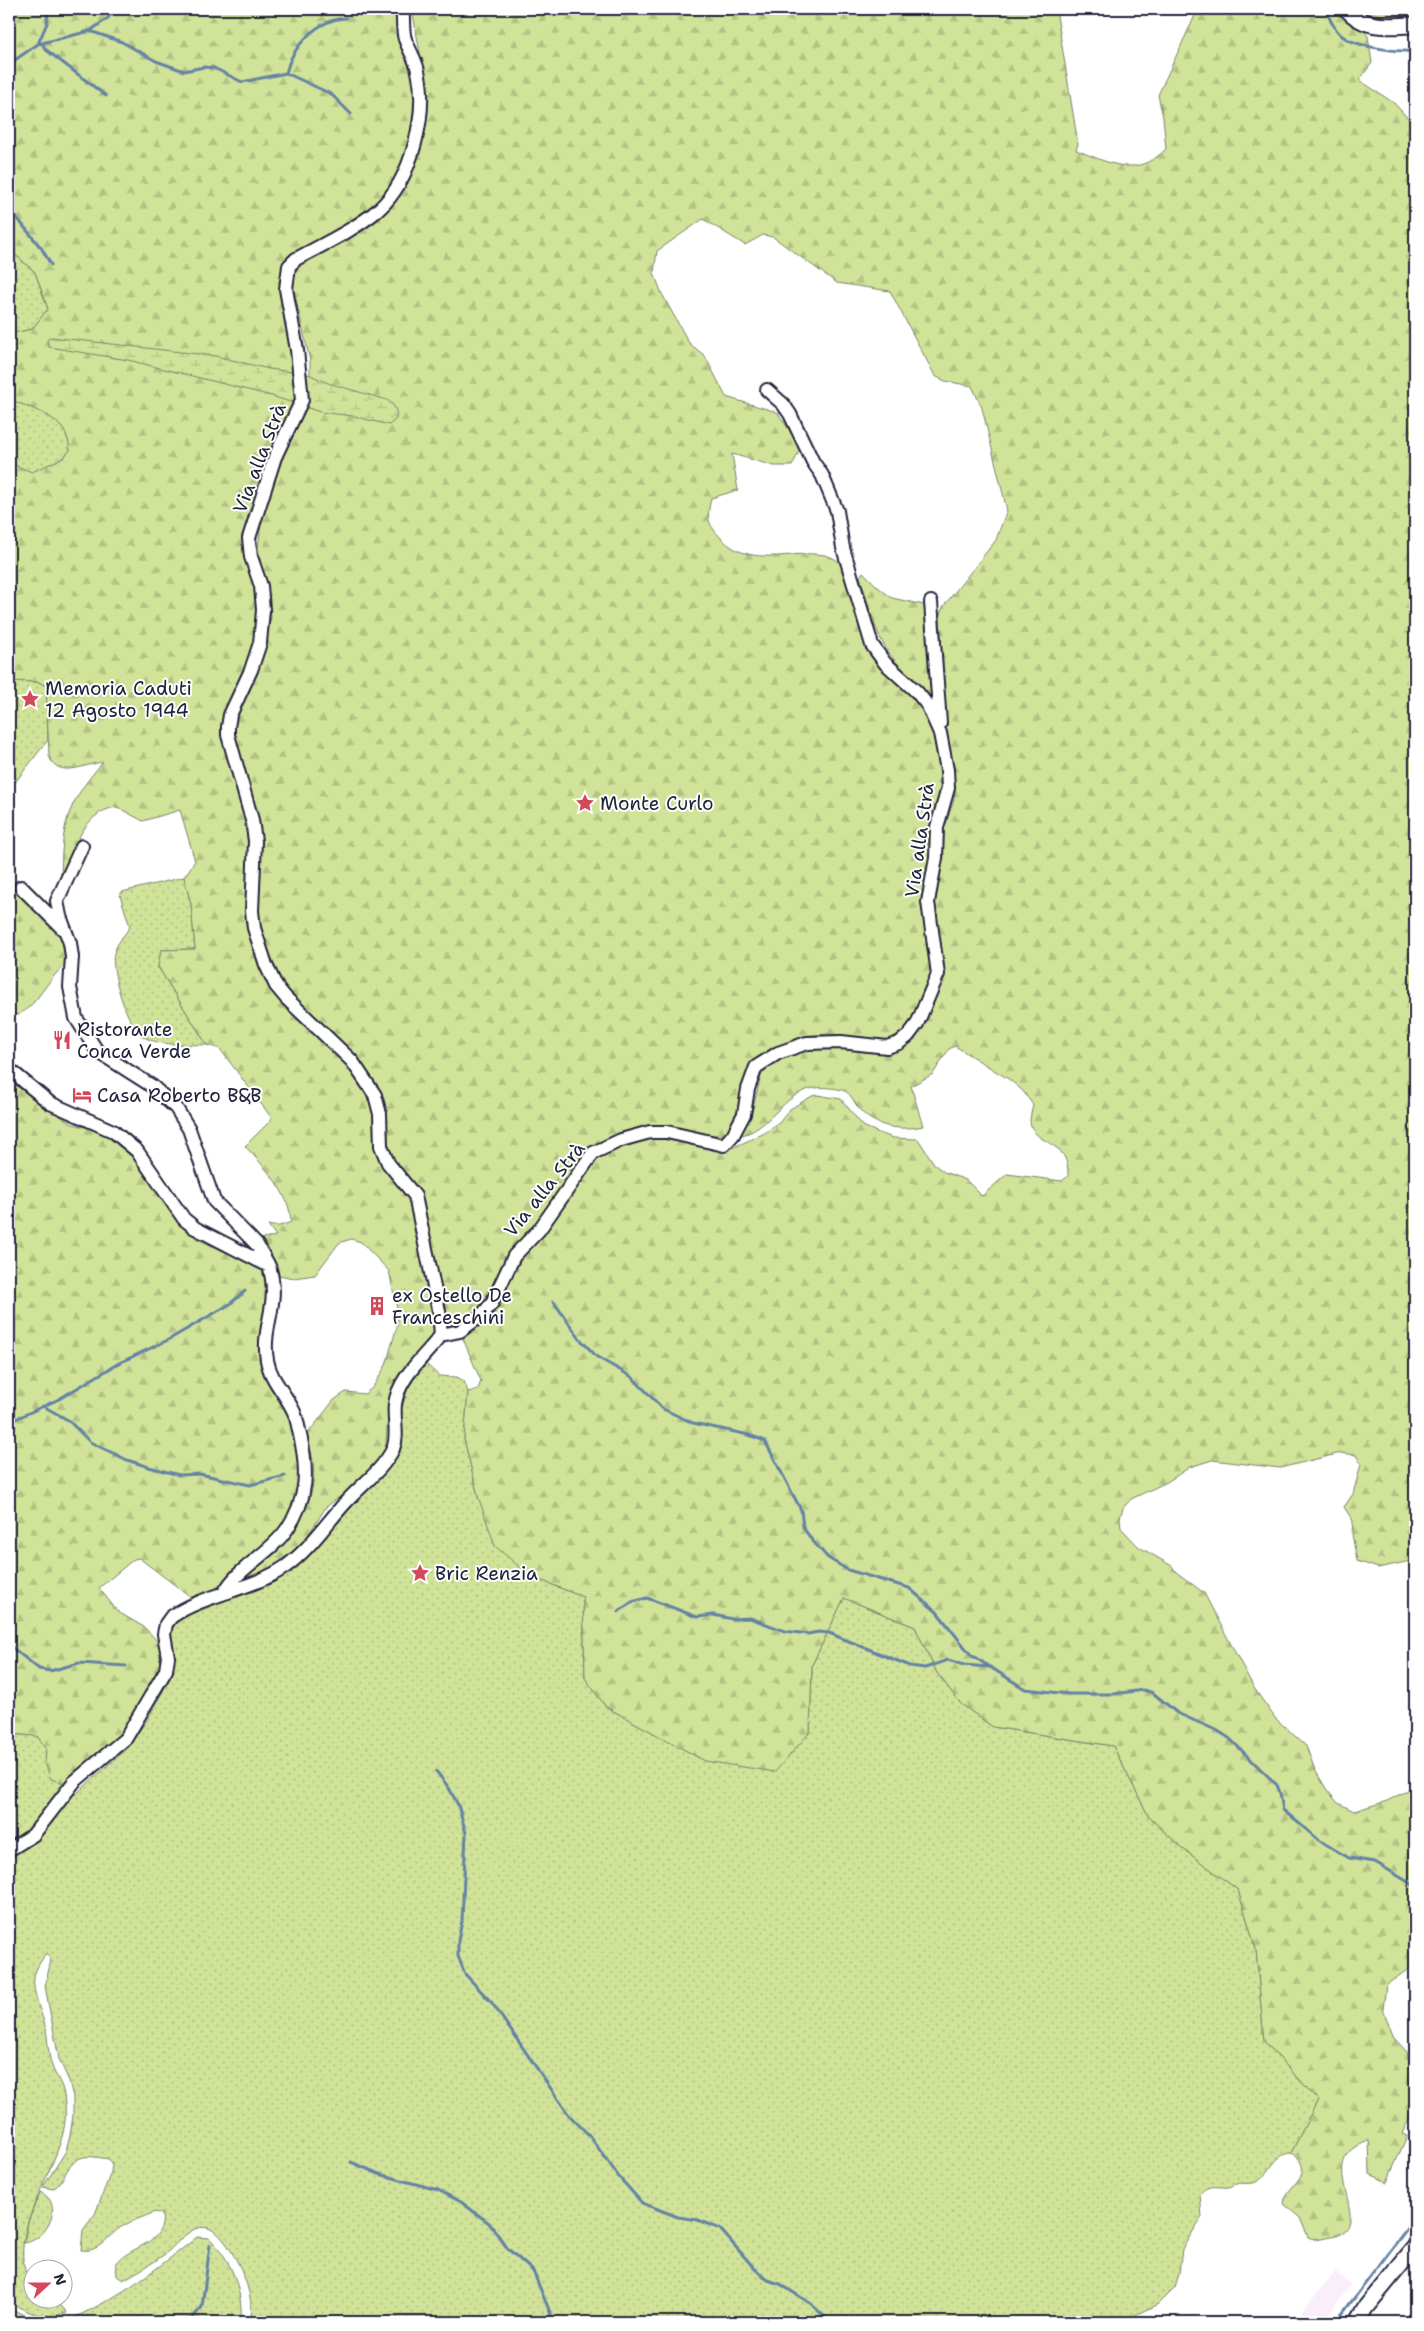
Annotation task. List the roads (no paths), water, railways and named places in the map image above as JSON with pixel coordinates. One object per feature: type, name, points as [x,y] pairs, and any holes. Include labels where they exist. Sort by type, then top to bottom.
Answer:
[{"type":"main road","points":[[1347,9],[1355,18],[1377,26],[1415,25]]},
{"type":"main road","points":[[1357,2322],[1365,2308],[1415,2247]]},
{"type":"street","name":"Via alla Strà","points":[[402,9],[404,37],[418,71],[420,90],[421,116],[417,139],[410,160],[380,208],[354,226],[296,259],[289,266],[286,289],[297,350],[302,400],[275,457],[249,538],[251,557],[261,586],[263,610],[260,644],[251,670],[230,715],[228,735],[252,820],[255,841],[252,911],[254,928],[266,965],[276,986],[286,998],[352,1061],[375,1095],[380,1114],[382,1146],[388,1163],[415,1196],[439,1311],[441,1335],[460,1331],[492,1304],[514,1256],[539,1230],[588,1158],[599,1149],[637,1135],[656,1132],[724,1145],[733,1135],[744,1114],[748,1088],[756,1067],[766,1059],[784,1050],[807,1043],[841,1042],[887,1047],[899,1043],[908,1036],[924,1010],[938,974],[928,902],[936,858],[937,827],[948,788],[947,770],[940,733],[931,602]]},
{"type":"street","name":"Via alla Strà","points":[[766,390],[783,404],[790,414],[813,462],[822,475],[837,511],[843,548],[872,645],[885,663],[917,692],[928,706],[940,733]]},
{"type":"street","points":[[82,846],[57,901],[70,943],[72,957],[70,987],[76,1018],[97,1051],[152,1086],[176,1108],[189,1129],[214,1201],[257,1245],[269,1266],[274,1292],[266,1342],[267,1360],[276,1382],[294,1411],[305,1456],[304,1496],[287,1530],[233,1581],[224,1594]]},
{"type":"street","points":[[21,887],[65,931]]},
{"type":"street","points":[[9,1068],[50,1103],[113,1131],[137,1151],[184,1219],[195,1228],[269,1266]]},
{"type":"street","points":[[9,1850],[33,1836],[74,1782],[90,1766],[114,1750],[126,1738],[166,1670],[168,1657],[164,1634],[166,1624],[171,1617],[224,1594],[261,1581],[293,1561],[315,1541],[345,1503],[383,1464],[394,1446],[396,1434],[395,1404],[399,1392],[412,1369],[441,1335]]},
{"type":"waterway","points":[[38,44],[47,23],[48,9]]},
{"type":"waterway","points":[[90,31],[108,18],[114,9]]},
{"type":"waterway","points":[[1326,9],[1331,22],[1337,30],[1345,38],[1353,42],[1397,51],[1415,51]]},
{"type":"waterway","points":[[286,73],[294,53],[308,36],[326,23],[346,18]]},
{"type":"waterway","points":[[9,64],[38,44],[90,31],[122,42],[156,61],[184,71],[204,67],[214,68],[242,82],[286,73],[331,94],[351,114]]},
{"type":"waterway","points":[[42,43],[45,49],[106,96]]},
{"type":"waterway","points":[[9,208],[42,249],[51,265]]},
{"type":"waterway","points":[[9,1422],[59,1399],[119,1363],[168,1340],[230,1304],[245,1291]]},
{"type":"waterway","points":[[553,1301],[580,1339],[597,1357],[632,1377],[663,1409],[693,1423],[749,1435],[765,1441],[801,1510],[803,1527],[828,1558],[848,1570],[909,1588],[937,1612],[971,1655],[1025,1689],[1069,1694],[1113,1694],[1144,1690],[1153,1693],[1177,1713],[1218,1731],[1229,1738],[1277,1785],[1283,1810],[1320,1841],[1349,1858],[1375,1862],[1415,1886]]},
{"type":"waterway","points":[[43,1406],[68,1420],[90,1442],[127,1460],[149,1467],[179,1475],[200,1474],[250,1485],[285,1476]]},
{"type":"waterway","points":[[618,1612],[632,1602],[647,1598],[697,1617],[714,1615],[732,1619],[750,1618],[785,1631],[808,1634],[818,1632],[829,1633],[910,1666],[925,1668],[948,1660],[964,1665],[988,1667]]},
{"type":"waterway","points":[[9,1645],[39,1669],[50,1671],[79,1663],[126,1666]]},
{"type":"waterway","points":[[436,1771],[449,1788],[458,1805],[466,1833],[462,1921],[458,1941],[458,1956],[465,1974],[492,2003],[569,2115],[589,2135],[619,2177],[642,2203],[678,2217],[698,2220],[720,2229],[755,2269],[768,2280],[780,2284],[810,2303],[830,2322]]},
{"type":"waterway","points":[[351,2162],[379,2174],[438,2190],[461,2202],[489,2223],[508,2249],[533,2271],[554,2322]]},
{"type":"waterway","points":[[1336,2322],[1415,2218]]},
{"type":"waterway","points":[[189,2322],[202,2307],[210,2245]]},
{"type":"place","name":"Memoria Caduti 12 Agosto 1944","points":[[30,699]]},
{"type":"place","name":"Monte Curlo","points":[[585,803]]},
{"type":"place","name":"Ristorante Conca Verde","points":[[62,1040]]},
{"type":"place","name":"Casa Roberto B&B","points":[[82,1095]]},
{"type":"place","name":"ex Ostello De Franceschini","points":[[377,1306]]},
{"type":"place","name":"Bric Renzia","points":[[420,1573]]}]
